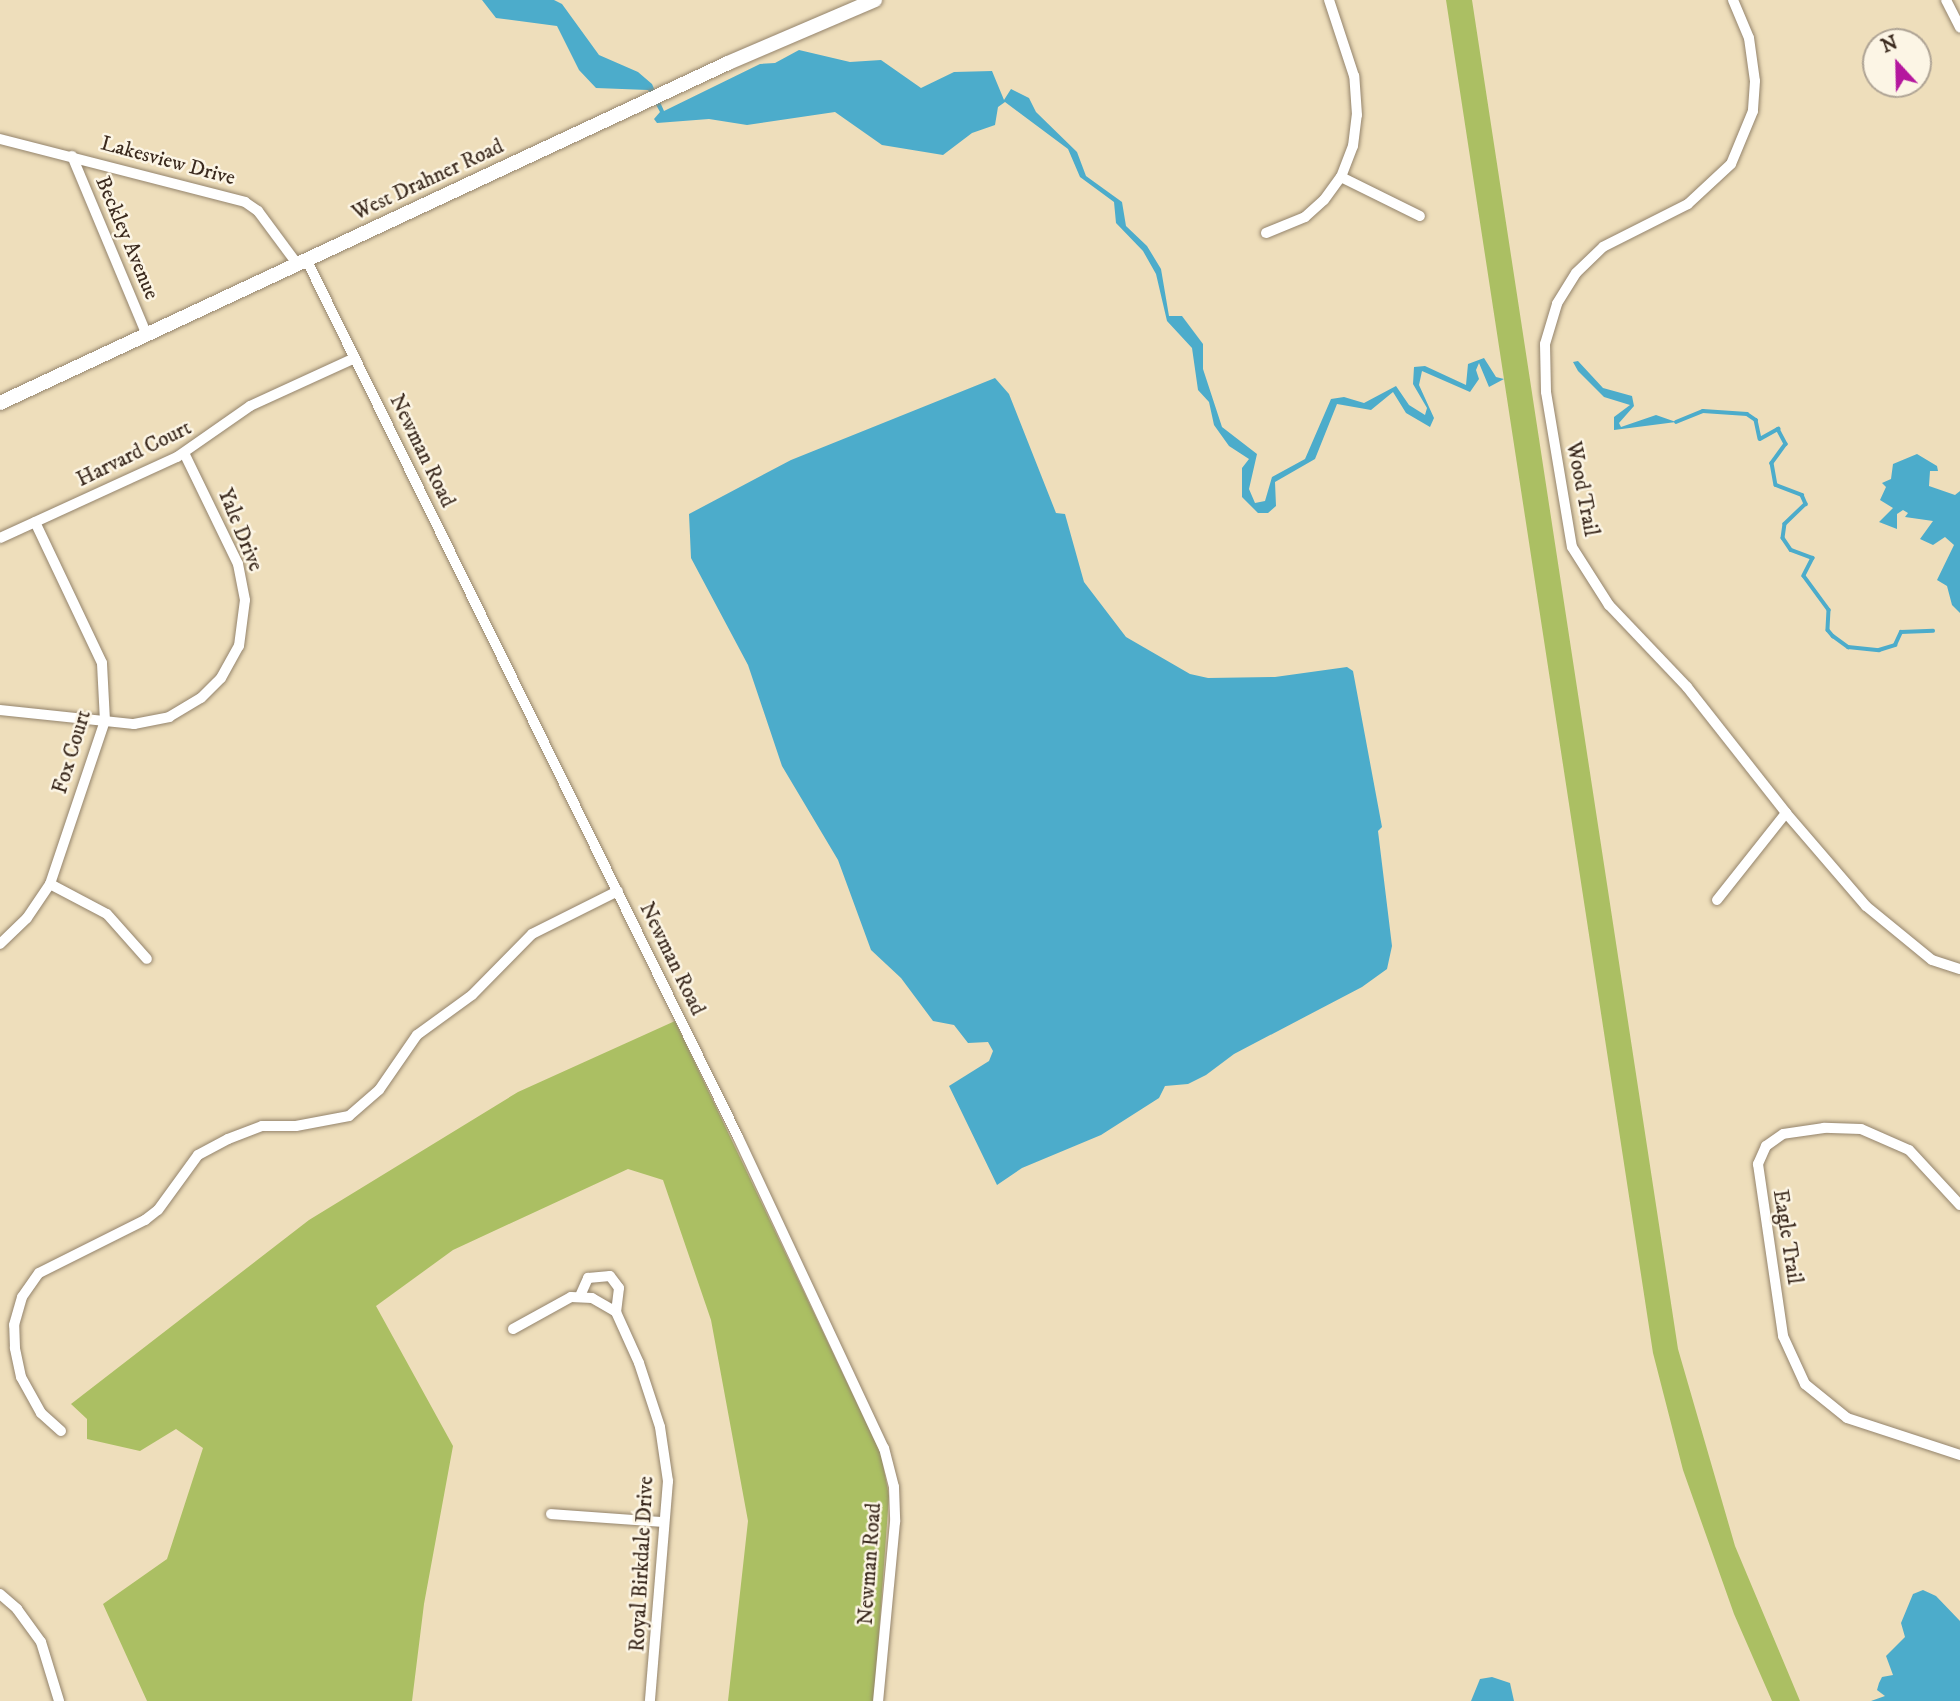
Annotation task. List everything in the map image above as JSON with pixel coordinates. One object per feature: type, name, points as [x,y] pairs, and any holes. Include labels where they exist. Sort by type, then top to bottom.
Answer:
[{"type":"street","name":"West Drahner Road","points":[[0,402],[728,63],[875,0]]},
{"type":"street","points":[[1266,233],[1304,218],[1341,177],[1357,115],[1354,76],[1329,0]]},
{"type":"street","name":"Wood Trail","points":[[1733,0],[1755,60],[1753,111],[1745,136],[1731,164],[1689,204],[1603,247],[1576,273],[1557,304],[1545,344],[1546,392],[1567,523],[1579,562],[1609,605],[1687,687],[1786,813],[1887,926],[1932,960],[1960,969]]},
{"type":"street","points":[[1946,0],[1960,28]]},
{"type":"street","name":"Lakesview Drive","points":[[0,139],[245,202],[258,211],[302,263]]},
{"type":"street","name":"Beckley Avenue","points":[[72,156],[147,335]]},
{"type":"street","points":[[1341,177],[1420,216]]},
{"type":"street","name":"Newman Road","points":[[302,263],[355,358],[618,891],[884,1448],[894,1488],[895,1522],[878,1701]]},
{"type":"street","name":"Harvard Court","points":[[0,538],[184,453],[250,407],[355,358]]},
{"type":"street","name":"Yale Drive","points":[[0,710],[134,724],[169,717],[201,698],[221,678],[239,646],[245,600],[238,564],[184,453]]},
{"type":"street","name":"Fox Court","points":[[0,944],[27,918],[50,884],[105,721],[102,663],[35,522]]},
{"type":"street","points":[[1717,900],[1786,813]]},
{"type":"street","points":[[50,884],[107,914],[147,960]]},
{"type":"street","points":[[61,1431],[41,1413],[28,1389],[15,1348],[14,1325],[22,1297],[39,1273],[145,1220],[158,1210],[198,1155],[228,1139],[262,1126],[349,1116],[379,1090],[416,1035],[472,995],[532,934],[618,891]]},
{"type":"street","name":"Eagle Trail","points":[[1960,1205],[1909,1150],[1861,1129],[1783,1135],[1766,1146],[1758,1164],[1783,1336],[1805,1384],[1847,1418],[1960,1455]]},
{"type":"street","name":"Royal Birkdale Drive","points":[[513,1329],[553,1304],[580,1296],[588,1278],[610,1276],[619,1288],[616,1312],[660,1427],[668,1481],[650,1701]]},
{"type":"street","points":[[580,1296],[616,1312]]},
{"type":"street","points":[[551,1514],[663,1522]]},
{"type":"street","points":[[0,1594],[17,1609],[41,1642],[59,1701]]},
{"type":"green space","points":[[1446,0],[1472,0],[1678,1349],[1735,1546],[1800,1701],[1772,1701],[1734,1614],[1683,1470],[1653,1353]]},
{"type":"green space","points":[[675,1021],[881,1454],[889,1496],[874,1701],[728,1701],[748,1521],[711,1320],[663,1180],[628,1169],[453,1250],[376,1306],[453,1446],[424,1604],[412,1701],[147,1701],[103,1604],[167,1559],[203,1448],[176,1429],[140,1451],[87,1439],[87,1419],[71,1404],[309,1220],[518,1092]]},
{"type":"water","points":[[482,0],[554,0],[562,4],[599,55],[638,72],[652,84],[664,111],[760,64],[775,63],[799,50],[850,62],[881,60],[921,88],[954,72],[992,71],[1004,100],[1011,89],[1029,98],[1036,112],[1077,152],[1086,176],[1122,202],[1126,226],[1147,246],[1161,269],[1169,316],[1182,316],[1203,344],[1203,369],[1222,427],[1257,454],[1249,489],[1255,503],[1265,501],[1272,477],[1305,459],[1331,399],[1344,397],[1364,403],[1396,386],[1409,405],[1425,415],[1427,408],[1413,384],[1414,367],[1425,366],[1466,385],[1468,364],[1484,358],[1496,377],[1504,379],[1489,387],[1479,363],[1476,370],[1479,379],[1470,392],[1422,371],[1419,385],[1434,418],[1430,427],[1406,413],[1393,392],[1371,410],[1337,404],[1315,459],[1275,482],[1276,506],[1268,513],[1258,513],[1242,497],[1242,468],[1249,459],[1229,446],[1214,425],[1209,402],[1198,390],[1192,348],[1167,321],[1156,274],[1143,251],[1116,223],[1114,202],[1080,177],[1068,149],[1005,102],[998,107],[995,125],[972,133],[943,155],[882,145],[835,112],[747,125],[709,119],[657,123],[654,119],[660,112],[648,90],[596,88],[579,70],[557,26],[496,18]]},
{"type":"water","points":[[1578,361],[1603,388],[1632,396],[1634,406],[1619,423],[1621,427],[1656,415],[1676,422],[1614,430],[1614,417],[1630,405],[1604,397],[1578,371],[1573,362]]},
{"type":"water","points":[[995,378],[1009,394],[1056,513],[1065,514],[1084,582],[1126,637],[1190,674],[1208,678],[1275,677],[1347,667],[1353,671],[1382,827],[1378,831],[1392,946],[1387,969],[1362,987],[1234,1054],[1206,1075],[1188,1084],[1165,1086],[1159,1098],[1101,1135],[1022,1168],[997,1185],[949,1086],[989,1061],[993,1051],[988,1042],[968,1043],[954,1025],[933,1021],[901,978],[871,950],[838,860],[782,766],[748,665],[691,558],[689,514],[791,460]]},
{"type":"water","points":[[1917,454],[1937,466],[1938,471],[1930,471],[1929,486],[1955,495],[1960,491],[1960,613],[1952,605],[1947,586],[1937,580],[1954,545],[1945,537],[1933,545],[1920,539],[1933,521],[1905,517],[1908,513],[1903,510],[1897,514],[1897,529],[1879,522],[1893,508],[1880,500],[1886,487],[1882,483],[1891,479],[1893,464]]},
{"type":"water","points":[[1923,1590],[1936,1596],[1960,1621],[1960,1701],[1871,1701],[1885,1696],[1877,1690],[1882,1677],[1893,1675],[1886,1656],[1905,1637],[1901,1623],[1913,1594]]},
{"type":"water","points":[[1492,1677],[1510,1683],[1514,1701],[1471,1701],[1480,1679]]},
{"type":"waterway","points":[[1676,422],[1703,411],[1747,414],[1756,420],[1760,439],[1778,429],[1786,444],[1772,463],[1776,485],[1802,495],[1806,504],[1785,524],[1783,538],[1791,550],[1813,558],[1804,576],[1829,610],[1828,630],[1833,636],[1848,647],[1879,650],[1895,645],[1901,632],[1933,631]]}]
